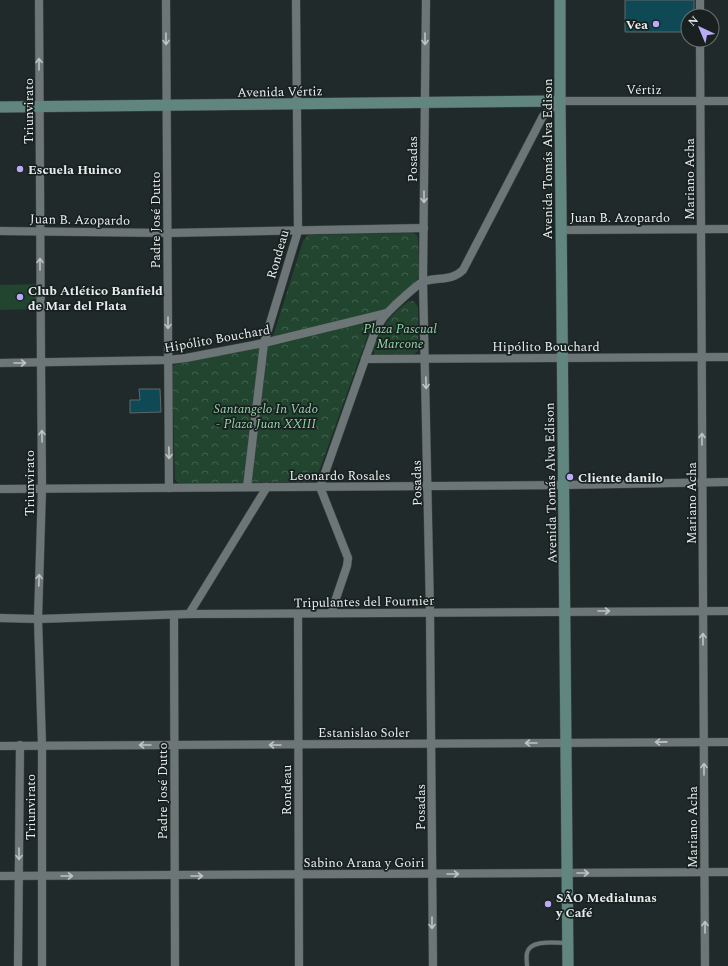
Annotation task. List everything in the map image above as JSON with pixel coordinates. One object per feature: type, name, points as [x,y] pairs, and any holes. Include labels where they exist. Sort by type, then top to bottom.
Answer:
[{"type":"main road","name":"Avenida Tomás Alva Edison","points":[[560,0],[568,966]]},
{"type":"main road","name":"Avenida Vértiz","points":[[0,107],[560,101]]},
{"type":"street","name":"Triunvirato","points":[[39,0],[42,489],[38,619],[42,745],[42,966]]},
{"type":"street","name":"Padre José Dutto","points":[[166,0],[169,488]]},
{"type":"street","name":"Rondeau","points":[[247,487],[264,343],[298,230],[296,0]]},
{"type":"street","name":"Posadas","points":[[426,0],[423,281],[426,358],[430,612],[432,966]]},
{"type":"street","name":"Mariano Acha","points":[[700,48],[705,966]]},
{"type":"street","name":"Vértiz","points":[[560,101],[728,101]]},
{"type":"street","points":[[331,614],[347,566],[348,558],[320,487],[374,334],[381,320],[387,313],[423,281],[450,278],[463,270],[543,116],[560,101]]},
{"type":"street","name":"Juan B. Azopardo","points":[[0,231],[40,230],[168,233],[424,228]]},
{"type":"street","name":"Juan B. Azopardo","points":[[561,230],[728,228]]},
{"type":"street","name":"Hipólito Bouchard","points":[[0,363],[168,360],[186,358],[264,343],[387,313]]},
{"type":"street","name":"Hipólito Bouchard","points":[[365,359],[728,357]]},
{"type":"street","name":"Leonardo Rosales","points":[[0,489],[564,485],[728,482]]},
{"type":"street","points":[[189,614],[267,487]]},
{"type":"street","name":"Tripulantes del Fournier","points":[[0,618],[38,619],[189,614],[728,610]]},
{"type":"street","name":"Rondeau","points":[[298,614],[299,966]]},
{"type":"street","name":"Padre José Dutto","points":[[174,615],[175,966]]},
{"type":"street","name":"Estanislao Soler","points":[[0,746],[728,742]]},
{"type":"street","points":[[18,966],[20,746]]},
{"type":"street","name":"Sabino Arana y Goiri","points":[[0,876],[728,872]]},
{"type":"lane","points":[[527,966],[527,952],[536,944],[568,943]]},
{"type":"green space","name":"Santangelo In Vado - Plaza Juan XXIII","points":[[413,233],[417,235],[418,239],[419,275],[417,280],[385,309],[374,323],[368,335],[315,481],[179,483],[175,479],[172,368],[174,365],[177,363],[270,346],[303,241],[308,235]]},
{"type":"green space","name":"Club Atlético Banfield de Mar del Plata","points":[[40,284],[40,309],[0,310],[0,285]]},
{"type":"green space","name":"Plaza Pascual Marcone","points":[[409,301],[414,301],[418,307],[418,351],[414,354],[375,355],[373,349],[383,328],[392,316]]},
{"type":"building","name":"Vea","points":[[625,0],[694,0],[694,8],[680,8],[680,32],[625,32]]},
{"type":"building","points":[[139,389],[160,389],[161,412],[130,413],[130,400],[140,400]]},
{"type":"place","name":"Vea","points":[[656,24]]},
{"type":"place","name":"Escuela Huinco","points":[[20,169]]},
{"type":"place","name":"Club Atlético Banfield de Mar del Plata","points":[[20,297]]},
{"type":"place","name":"Cliente danilo","points":[[570,477]]},
{"type":"place","name":"SÃO Medialunas y Café","points":[[548,904]]}]
